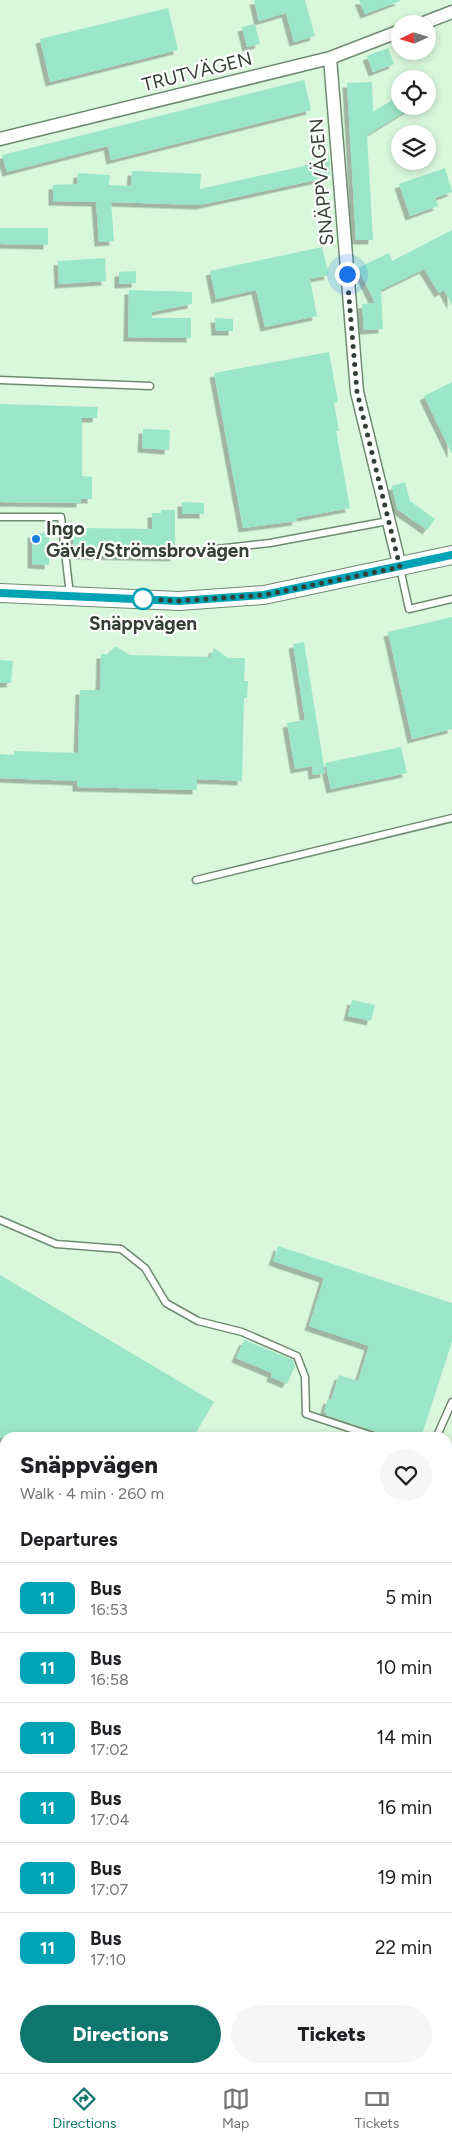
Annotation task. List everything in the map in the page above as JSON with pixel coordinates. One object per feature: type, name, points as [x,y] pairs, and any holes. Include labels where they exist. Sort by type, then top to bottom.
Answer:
[{"type":"main road","points":[[0,592],[179,601],[264,595],[452,555]]},
{"type":"street","points":[[436,18],[452,12]]},
{"type":"street","name":"TRUTVÄGEN","points":[[0,139],[330,58],[391,35]]},
{"type":"street","name":"SNÄPPVÄGEN","points":[[330,58],[357,392],[400,567]]},
{"type":"lane","points":[[0,380],[150,386]]},
{"type":"lane","points":[[0,517],[61,517],[70,596]]},
{"type":"lane","points":[[190,552],[270,543],[388,521]]},
{"type":"lane","points":[[400,567],[409,609],[452,598]]},
{"type":"lane","points":[[196,880],[452,818]]},
{"type":"lane","points":[[0,1220],[56,1244],[121,1249],[145,1268],[166,1303],[198,1321],[242,1332],[297,1356],[305,1377],[306,1414],[361,1432]]},
{"type":"lane","points":[[439,1432],[452,1402]]},
{"type":"building","points":[[254,0],[305,0],[315,36],[294,42],[286,13],[259,21]]},
{"type":"building","points":[[359,0],[400,0],[400,1],[365,14]]},
{"type":"building","points":[[168,8],[178,50],[50,82],[40,39]]},
{"type":"building","points":[[255,24],[260,44],[247,47],[242,27]]},
{"type":"building","points":[[388,48],[394,64],[373,72],[367,56]]},
{"type":"building","points":[[304,80],[311,110],[111,160],[108,146],[7,172],[2,155]]},
{"type":"building","points":[[372,82],[373,112],[391,101],[391,115],[399,115],[367,135],[373,240],[356,240],[347,83]]},
{"type":"building","points":[[329,156],[330,177],[200,205],[111,202],[114,241],[99,242],[96,202],[53,201],[53,185],[77,184],[78,173],[110,175],[109,185],[131,186],[132,171],[201,174],[200,189],[300,167]]},
{"type":"building","points":[[445,168],[452,192],[435,198],[438,206],[410,216],[399,184]]},
{"type":"building","points":[[0,228],[48,228],[48,245],[0,244]]},
{"type":"building","points":[[452,230],[452,305],[444,290],[439,293],[424,269],[381,290],[383,329],[364,330],[362,304],[375,303],[358,268],[389,253],[392,261]]},
{"type":"building","points":[[322,247],[329,275],[310,279],[317,316],[265,327],[256,290],[216,299],[210,271]]},
{"type":"building","points":[[105,258],[106,281],[59,284],[58,261]]},
{"type":"building","points":[[136,271],[136,283],[119,284],[119,272]]},
{"type":"building","points":[[129,290],[192,292],[192,304],[152,312],[152,318],[191,318],[191,338],[128,337]]},
{"type":"building","points":[[215,318],[233,319],[233,331],[216,331]]},
{"type":"building","points":[[329,352],[338,402],[334,403],[339,431],[336,431],[350,508],[296,518],[297,521],[243,528],[214,373]]},
{"type":"building","points":[[452,382],[452,454],[424,396]]},
{"type":"building","points":[[0,404],[98,407],[97,418],[82,418],[82,476],[92,477],[92,499],[81,499],[81,503],[0,502]]},
{"type":"building","points":[[143,429],[170,430],[169,450],[142,448]]},
{"type":"building","points":[[405,482],[410,501],[435,519],[427,530],[397,509],[392,486]]},
{"type":"building","points":[[182,502],[204,503],[204,514],[182,514]]},
{"type":"building","points":[[161,510],[175,510],[175,557],[81,555],[81,548],[73,548],[73,535],[81,535],[81,528],[152,529],[152,513],[161,513]]},
{"type":"building","points":[[32,533],[49,533],[49,565],[32,564]]},
{"type":"building","points":[[452,617],[452,729],[412,739],[388,632]]},
{"type":"building","points":[[304,642],[325,773],[313,775],[312,766],[295,769],[287,723],[305,720],[293,644]]},
{"type":"building","points":[[115,646],[130,655],[210,657],[214,648],[228,658],[245,658],[244,681],[248,681],[247,698],[244,698],[242,781],[197,779],[197,790],[77,787],[77,781],[0,778],[0,754],[14,755],[14,751],[78,753],[80,690],[100,690],[101,654],[109,654]]},
{"type":"building","points":[[0,660],[13,661],[11,683],[0,683]]},
{"type":"building","points":[[401,747],[407,773],[331,789],[325,763]]},
{"type":"building","points":[[352,1000],[375,1005],[371,1021],[348,1016]]},
{"type":"building","points":[[278,1246],[452,1303],[452,1341],[423,1432],[377,1432],[326,1415],[327,1413],[324,1412],[328,1399],[331,1400],[339,1375],[358,1381],[369,1346],[309,1326],[324,1278],[273,1261]]},
{"type":"building","points":[[0,1275],[214,1402],[196,1432],[0,1432]]},
{"type":"building","points":[[244,1340],[293,1360],[295,1366],[287,1384],[271,1377],[272,1373],[236,1358]]},
{"type":"bus line","name":"11","points":[[0,593],[179,601],[264,595],[452,555]]},
{"type":"place","name":"Ingo Gävle/Strömsbrovägen","points":[[36,539]]},
{"type":"place","name":"Snäppvägen","points":[[143,599]]},
{"type":"route","points":[[143,599],[179,601],[264,595],[400,567],[357,392],[347,274]]}]
